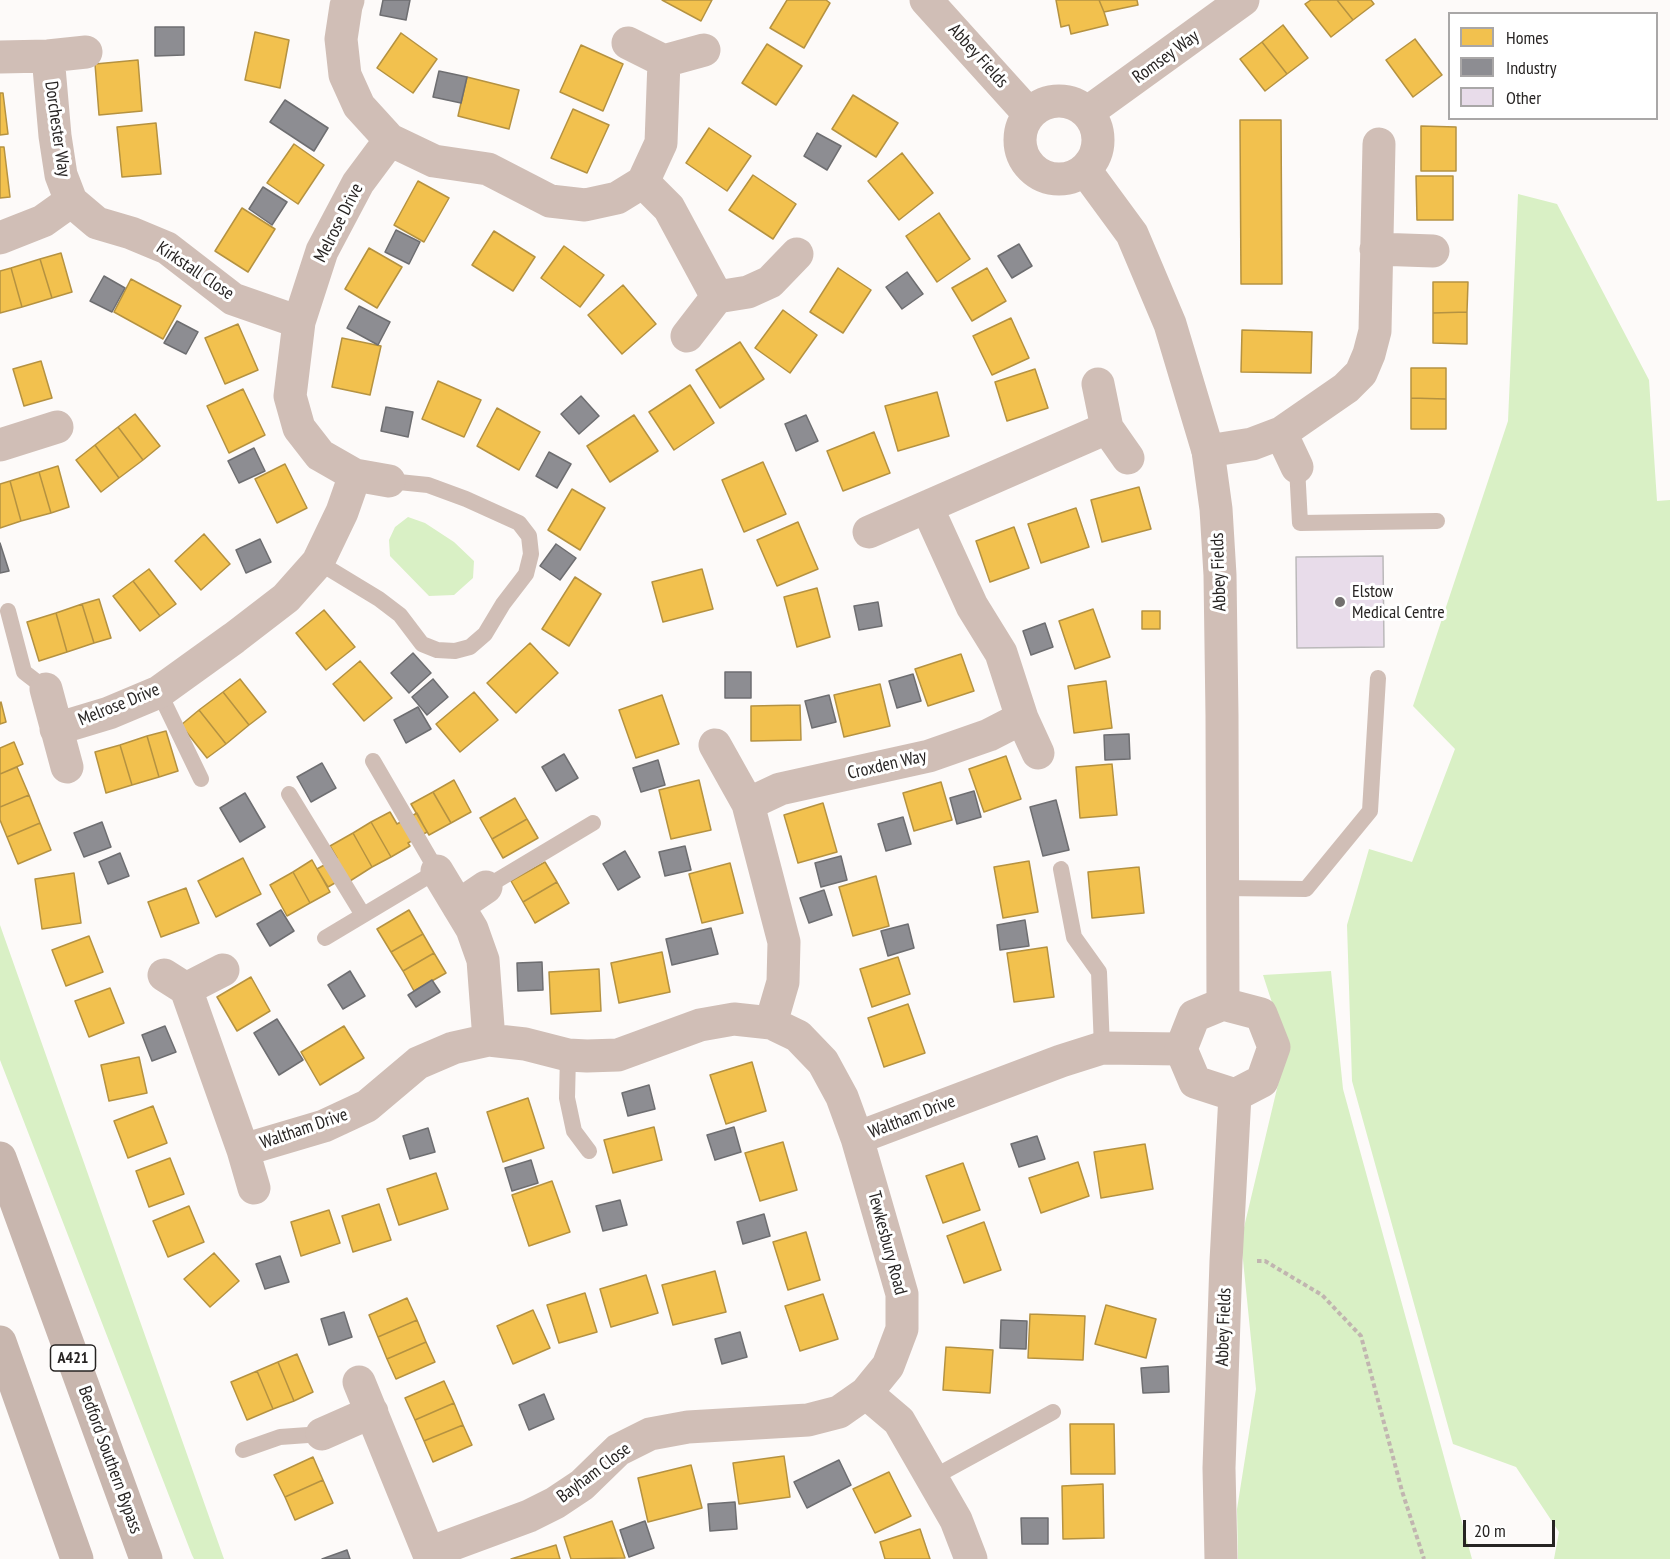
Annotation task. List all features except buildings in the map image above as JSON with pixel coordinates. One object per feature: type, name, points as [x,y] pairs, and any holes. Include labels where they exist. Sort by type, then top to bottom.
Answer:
[{"type":"highway","name":"Bedford Southern Bypass","points":[[0,1158],[146,1559]]},
{"type":"highway","points":[[0,1342],[77,1559]]},
{"type":"street","points":[[348,0],[341,39],[345,75],[359,106],[390,140],[434,161],[488,169],[550,201],[585,205],[617,198],[643,182],[661,143],[664,62]]},
{"type":"street","name":"Abbey Fields","points":[[926,0],[1029,114]]},
{"type":"street","name":"Romsey Way","points":[[1088,112],[1243,0]]},
{"type":"street","points":[[628,43],[664,62],[704,50]]},
{"type":"street","name":"Dorchester Way","points":[[0,57],[86,52]]},
{"type":"street","name":"Dorchester Way","points":[[48,56],[61,175],[71,201]]},
{"type":"street","points":[[1052,100],[1065,100],[1088,112],[1099,135],[1098,148],[1093,160],[1085,170],[1061,179],[1048,178],[1036,172],[1027,163],[1020,137],[1029,114],[1040,105],[1052,100]]},
{"type":"street","name":"Melrose Drive","points":[[389,481],[355,475],[320,455],[299,428],[290,396],[298,322],[322,251],[358,183],[390,140]]},
{"type":"street","points":[[1208,451],[1252,444],[1281,433],[1346,388],[1360,373],[1369,354],[1375,331],[1379,144]]},
{"type":"street","name":"Abbey Fields","points":[[1085,170],[1132,234],[1170,324],[1208,451],[1216,509],[1220,575],[1224,888],[1223,1004]]},
{"type":"street","points":[[643,182],[669,208],[717,297]]},
{"type":"street","points":[[0,238],[43,221],[71,201]]},
{"type":"street","name":"Kirkstall Close","points":[[71,201],[97,223],[131,233],[167,248],[233,299],[298,322]]},
{"type":"street","points":[[1376,249],[1433,251]]},
{"type":"street","points":[[687,336],[717,297],[748,292],[770,282],[797,255]]},
{"type":"street","points":[[1098,384],[1107,428],[1128,458]]},
{"type":"street","points":[[1,440],[57,427]]},
{"type":"street","points":[[869,532],[1107,428]]},
{"type":"street","points":[[1281,433],[1297,467]]},
{"type":"street","name":"Melrose Drive","points":[[56,729],[109,713],[159,692],[286,598],[318,562],[342,512],[355,475]]},
{"type":"street","points":[[927,507],[972,606],[1001,653],[1022,718],[1038,753]]},
{"type":"street","name":"Melrose Drive","points":[[46,689],[67,767]]},
{"type":"street","name":"Croxden Way","points":[[748,804],[780,789],[929,756],[989,735],[1022,718]]},
{"type":"street","points":[[715,745],[748,804],[784,942],[783,982],[771,1023]]},
{"type":"street","points":[[437,871],[472,928],[483,960],[489,1040]]},
{"type":"street","points":[[458,906],[486,887]]},
{"type":"street","name":"Waltham Drive","points":[[223,970],[175,982],[243,1150],[254,1188]]},
{"type":"street","points":[[1223,1004],[1261,1014],[1274,1047],[1262,1081],[1235,1095],[1195,1082],[1181,1049],[1194,1016],[1223,1004]]},
{"type":"street","name":"Waltham Drive","points":[[243,1150],[324,1126],[367,1106],[418,1063],[453,1048],[489,1040],[525,1044],[568,1055],[618,1055],[700,1026],[734,1019],[771,1023],[798,1036],[823,1062],[842,1097],[857,1138],[1061,1061],[1102,1048],[1181,1049]]},
{"type":"street","name":"Abbey Fields","points":[[1221,1559],[1219,1468],[1226,1261],[1235,1095]]},
{"type":"street","name":"Tewkesbury Road","points":[[857,1138],[902,1293],[902,1329],[888,1366],[866,1393]]},
{"type":"street","name":"Bayham Close","points":[[358,1382],[430,1556],[529,1516],[555,1503],[582,1485],[618,1450],[650,1434],[688,1428],[808,1420],[838,1412],[866,1393]]},
{"type":"street","points":[[866,1393],[898,1421],[956,1521],[971,1559]]},
{"type":"street","points":[[322,1434],[372,1412]]},
{"type":"lane","points":[[1297,467],[1300,523],[1437,521]]},
{"type":"lane","name":"Melrose Drive","points":[[318,562],[379,599],[400,615],[422,644],[437,650],[454,651],[470,647],[485,634],[503,604],[526,574],[531,554],[529,536],[519,523],[447,492],[428,485],[389,481]]},
{"type":"lane","points":[[8,611],[24,672],[46,689]]},
{"type":"lane","points":[[1224,888],[1306,888],[1370,811],[1378,678]]},
{"type":"lane","points":[[159,692],[201,778]]},
{"type":"lane","points":[[325,938],[437,871],[373,761]]},
{"type":"lane","points":[[289,794],[363,915]]},
{"type":"lane","points":[[486,887],[592,823]]},
{"type":"lane","points":[[1061,869],[1074,937],[1098,972],[1102,1048]]},
{"type":"lane","points":[[568,1055],[567,1098],[574,1131],[589,1151]]},
{"type":"lane","points":[[932,1478],[1053,1412]]},
{"type":"lane","points":[[243,1450],[280,1437],[322,1434]]},
{"type":"path","points":[[1226,1261],[1265,1261],[1322,1295],[1361,1336],[1402,1491],[1424,1559]]},
{"type":"green space","points":[[1518,194],[1557,204],[1649,380],[1657,501],[1670,500],[1670,1559],[1554,1559],[1559,1532],[1516,1467],[1453,1444],[1352,1081],[1347,925],[1369,849],[1412,862],[1455,749],[1413,706],[1508,421]]},
{"type":"green space","points":[[408,517],[425,523],[454,542],[474,561],[473,578],[454,595],[429,596],[390,556],[389,540],[395,527]]},
{"type":"green space","points":[[0,925],[224,1559],[194,1559],[192,1555],[0,1060]]},
{"type":"green space","points":[[1331,971],[1343,1089],[1472,1559],[1238,1559],[1237,1509],[1256,1389],[1241,1240],[1284,1059],[1277,1018],[1263,975]]},
{"type":"place","name":"Elstow Medical Centre","points":[[1340,602]]}]
